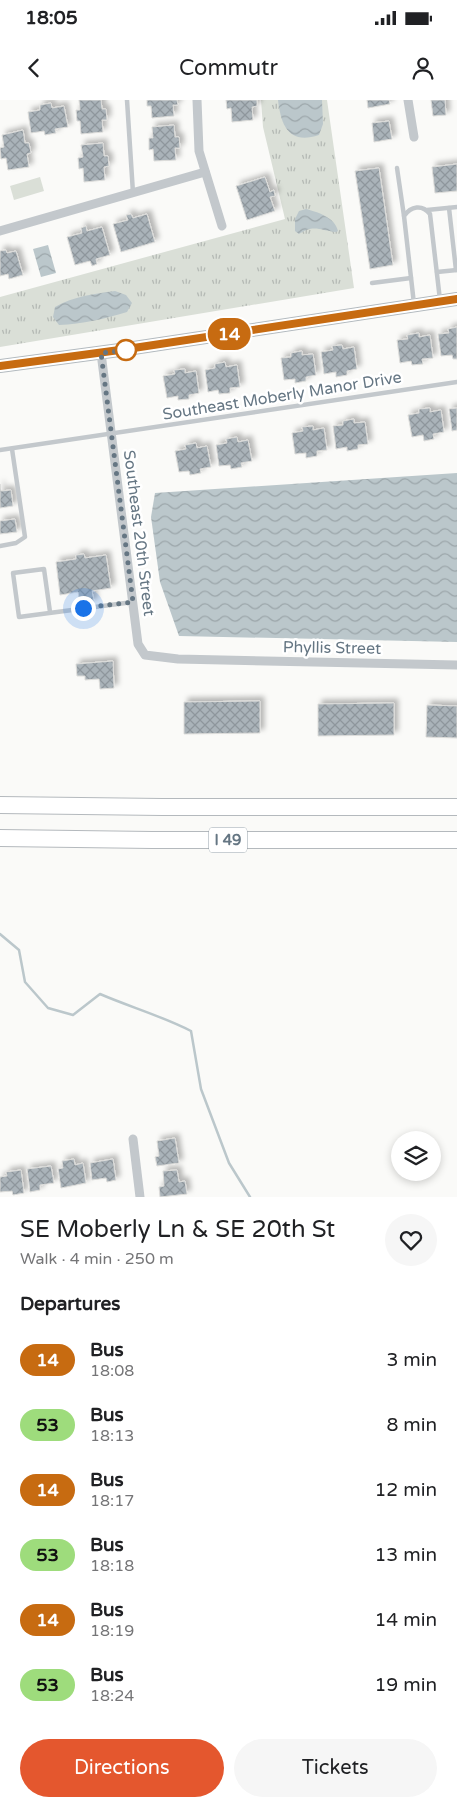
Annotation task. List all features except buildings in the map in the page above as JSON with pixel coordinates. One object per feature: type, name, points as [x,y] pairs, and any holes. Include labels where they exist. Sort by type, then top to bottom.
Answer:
[{"type":"highway","name":"I 49","points":[[0,805],[457,807]]},
{"type":"highway","name":"I 49","points":[[0,838],[457,840]]},
{"type":"street","points":[[197,100],[199,151],[222,226]]},
{"type":"street","points":[[408,100],[414,137]]},
{"type":"street","points":[[0,231],[206,172]]},
{"type":"street","points":[[0,366],[101,353],[457,299]]},
{"type":"street","name":"Southeast 20th Street","points":[[101,353],[138,644],[145,654],[155,657],[206,660]]},
{"type":"street","name":"Phyllis Street","points":[[206,660],[457,666]]},
{"type":"street","points":[[133,1139],[138,1197]]},
{"type":"lane","points":[[127,100],[133,192]]},
{"type":"lane","points":[[397,168],[414,306]]},
{"type":"lane","points":[[404,216],[412,208],[427,210],[457,207]]},
{"type":"lane","points":[[437,272],[456,270],[449,208]]},
{"type":"lane","points":[[427,210],[430,214],[440,302]]},
{"type":"lane","points":[[372,283],[411,278]]},
{"type":"lane","name":"Southeast Moberly Manor Drive","points":[[0,450],[457,382]]},
{"type":"lane","points":[[0,546],[16,543],[25,537],[12,449]]},
{"type":"lane","points":[[50,612],[44,569],[13,573],[19,617],[133,602]]},
{"type":"green space","points":[[261,100],[327,100],[354,288],[0,347],[0,297],[285,219],[263,127]]},
{"type":"green space","points":[[40,177],[44,191],[14,200],[10,186]]},
{"type":"water","points":[[278,100],[322,100],[323,124],[319,135],[300,137],[288,131],[281,118]]},
{"type":"water","points":[[306,209],[329,219],[338,231],[313,228],[299,234],[295,231],[295,219],[299,211]]},
{"type":"water","points":[[48,245],[56,273],[41,277],[33,249]]},
{"type":"water","points":[[115,291],[126,295],[132,303],[127,312],[93,321],[59,325],[53,317],[55,307],[69,300]]},
{"type":"water","points":[[457,473],[457,642],[179,636],[160,582],[151,517],[155,493]]},
{"type":"waterway","points":[[0,934],[19,950],[25,982],[48,1008],[73,1015],[100,994],[191,1031],[201,1089],[229,1163],[250,1197]]},
{"type":"bus line","name":"14","points":[[0,366],[127,349],[457,299]]},
{"type":"route","points":[[83,608],[133,602],[101,353],[126,350]]}]
